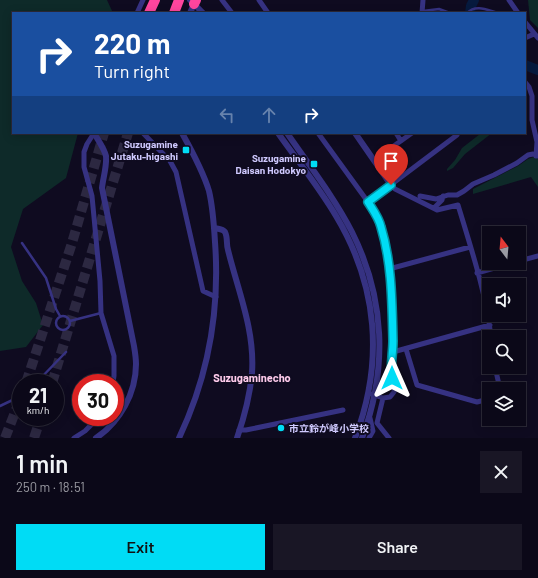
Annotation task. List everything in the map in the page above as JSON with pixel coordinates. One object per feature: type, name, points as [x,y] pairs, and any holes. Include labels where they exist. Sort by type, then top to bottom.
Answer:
[{"type":"highway","points":[[149,12],[155,0]]},
{"type":"highway","points":[[174,12],[179,0]]},
{"type":"street","points":[[137,12],[143,0]]},
{"type":"street","points":[[222,0],[231,12]]},
{"type":"street","points":[[259,0],[267,12]]},
{"type":"street","points":[[422,12],[423,0]]},
{"type":"street","points":[[509,0],[517,12]]},
{"type":"street","points":[[193,6],[202,12]]},
{"type":"street","points":[[527,29],[536,36]]},
{"type":"street","points":[[526,38],[536,36]]},
{"type":"street","points":[[420,196],[436,199],[448,195],[457,195],[464,192],[473,184],[517,163],[528,155],[533,154],[537,156],[537,142],[532,120],[532,96],[526,83]]},
{"type":"street","points":[[93,134],[84,152],[84,167],[92,196],[100,281],[101,313],[114,356],[114,374]]},
{"type":"street","points":[[95,134],[103,147],[106,156],[106,166],[102,188],[133,338],[136,365],[133,387],[125,408],[104,433],[96,438]]},
{"type":"street","points":[[144,134],[170,161],[176,172],[203,291],[216,297]]},
{"type":"street","points":[[179,438],[188,420],[198,392],[207,359],[212,331],[217,279],[214,228],[208,191],[202,174],[182,134]]},
{"type":"street","points":[[279,134],[335,215],[356,256],[366,287],[373,329],[372,365],[368,393],[362,418],[354,438]]},
{"type":"street","points":[[288,134],[340,211],[362,255],[372,285],[380,328],[379,365],[376,395],[370,418],[362,438]]},
{"type":"street","points":[[319,134],[368,202],[381,226],[389,269],[392,303],[393,352],[391,372],[395,385],[394,392],[390,397],[383,398],[368,393]]},
{"type":"street","points":[[356,134],[395,190],[437,210],[458,205],[477,273],[490,330]]},
{"type":"street","points":[[397,134],[401,141]]},
{"type":"street","points":[[374,160],[411,134]]},
{"type":"street","points":[[368,202],[457,135],[456,134]]},
{"type":"street","points":[[434,208],[442,200],[443,196]]},
{"type":"street","points":[[214,228],[222,229],[227,238],[227,248],[245,310],[250,335],[252,373],[246,407],[240,430],[236,438]]},
{"type":"street","points":[[389,269],[470,247]]},
{"type":"street","points":[[526,259],[538,256]]},
{"type":"street","points":[[477,273],[488,270]]},
{"type":"street","points":[[393,352],[490,326]]},
{"type":"street","points":[[406,349],[417,385],[477,402],[482,400]]},
{"type":"street","points":[[383,398],[377,423],[389,438]]},
{"type":"street","points":[[240,430],[343,410]]},
{"type":"street","points":[[370,418],[373,430],[370,438]]},
{"type":"street","points":[[74,438],[85,432],[91,426]]},
{"type":"lane","points":[[468,12],[470,9],[478,7],[495,12]]},
{"type":"lane","points":[[422,12],[439,9],[447,12]]},
{"type":"lane","points":[[22,243],[46,278],[56,309],[60,316]]},
{"type":"lane","points":[[70,321],[101,313]]},
{"type":"lane","points":[[60,316],[67,316],[70,321],[70,326],[67,329],[60,330],[57,326],[57,320],[60,316]]},
{"type":"lane","points":[[45,374],[66,352]]},
{"type":"lane","points":[[0,406],[12,400]]},
{"type":"green space","points":[[0,0],[107,0],[113,12],[12,12],[12,134],[78,134],[66,178],[23,209],[11,247],[22,281],[36,303],[43,325],[26,347],[0,351]]},
{"type":"green space","points":[[528,0],[538,0],[538,28],[530,20]]},
{"type":"green space","points":[[480,134],[491,134],[465,154],[453,168],[447,171],[462,148]]},
{"type":"green space","points":[[534,157],[538,159],[538,187],[531,177],[473,194],[473,189]]},
{"type":"waterway","points":[[470,12],[474,0]]},
{"type":"waterway","points":[[526,65],[538,70]]},
{"type":"tunnel","points":[[29,374],[72,243],[104,134]]},
{"type":"tunnel","points":[[55,374],[128,134]]},
{"type":"tunnel","points":[[5,438],[12,420]]},
{"type":"tunnel","points":[[34,438],[38,426]]},
{"type":"place","name":"Suzugamine Jutaku-higashi","points":[[186,150]]},
{"type":"place","name":"Suzugamine Daisan Hodokyo","points":[[314,164]]},
{"type":"place","name":"市立鈴が峰小学校","points":[[281,428]]},
{"type":"district","name":"Suzugaminecho","points":[[252,378]]},
{"type":"route","points":[[391,185],[368,202],[381,226],[389,269],[392,303],[392,378]]}]
